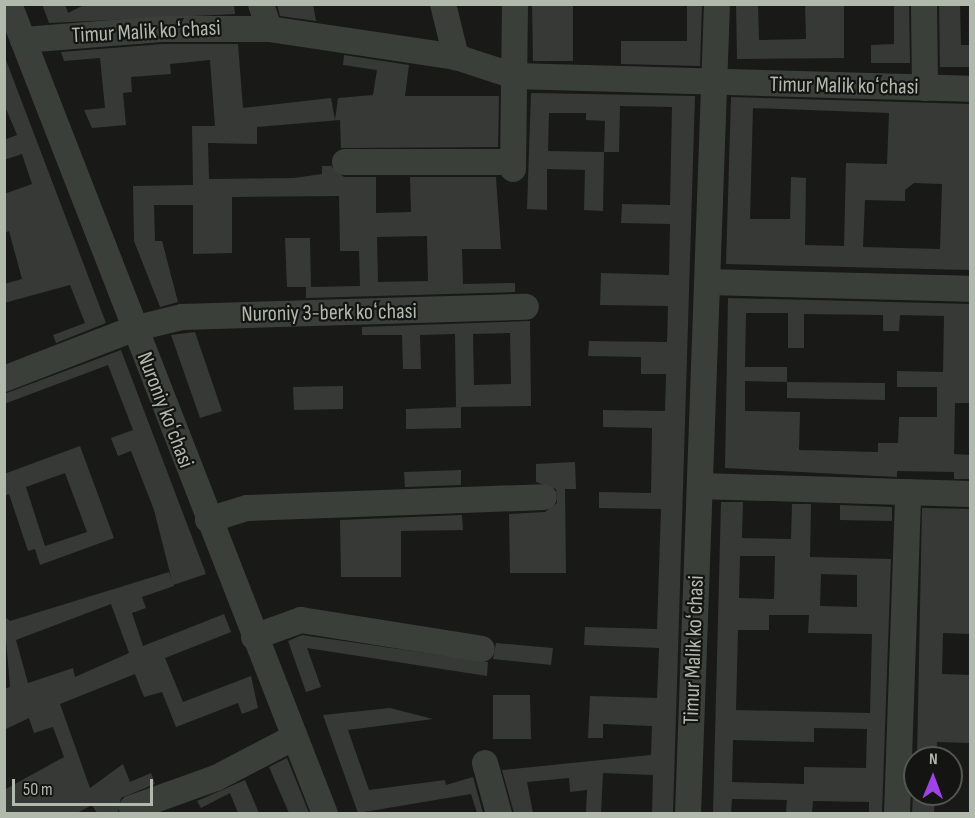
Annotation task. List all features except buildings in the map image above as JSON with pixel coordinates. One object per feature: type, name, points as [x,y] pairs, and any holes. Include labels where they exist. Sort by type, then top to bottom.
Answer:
[{"type":"street","name":"Nuroniy koʻchasi","points":[[9,4],[293,738],[325,813]]},
{"type":"street","points":[[261,4],[269,29]]},
{"type":"street","points":[[443,4],[456,57]]},
{"type":"street","points":[[345,162],[513,166],[515,4]]},
{"type":"street","name":"Timur Malik koʻchasi","points":[[688,813],[717,83],[717,4]]},
{"type":"street","points":[[924,4],[925,88]]},
{"type":"street","name":"Timur Malik koʻchasi","points":[[23,40],[162,29],[269,29],[456,57],[514,76],[970,89]]},
{"type":"street","points":[[708,282],[970,289]]},
{"type":"street","name":"Nuroniy 3-berk koʻchasi","points":[[4,379],[134,329],[202,316],[526,307]]},
{"type":"street","points":[[700,486],[970,494]]},
{"type":"street","points":[[897,813],[908,492]]},
{"type":"street","points":[[208,520],[247,508],[544,497]]},
{"type":"street","points":[[254,637],[301,620],[482,649]]},
{"type":"street","points":[[132,808],[206,782],[293,738]]},
{"type":"street","points":[[485,763],[499,813]]}]
